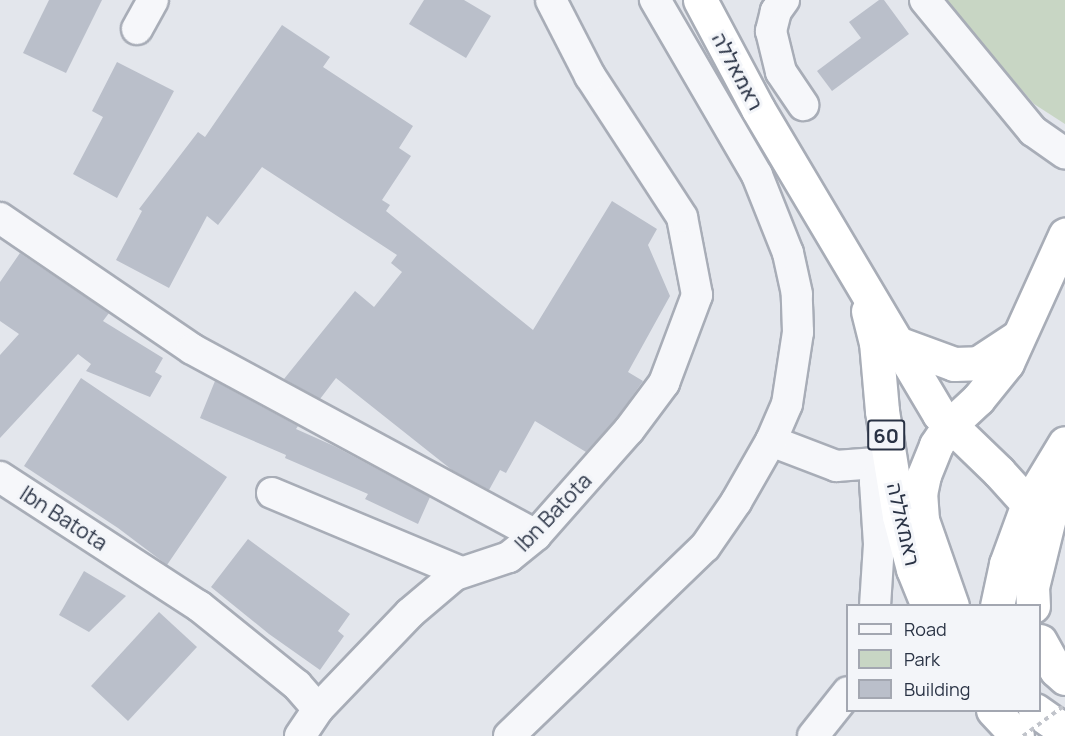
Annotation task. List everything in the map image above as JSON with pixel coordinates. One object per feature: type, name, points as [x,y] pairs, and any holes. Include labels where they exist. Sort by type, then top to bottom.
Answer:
[{"type":"highway","name":"ראמאללה","points":[[700,0],[758,110],[939,414],[949,426]]},
{"type":"highway","points":[[949,426],[995,380],[1022,333],[1065,235]]},
{"type":"highway","name":"ראמאללה","points":[[851,264],[869,312],[876,342],[890,462],[913,569],[927,604]]},
{"type":"highway","points":[[897,343],[954,364],[978,363],[1022,333]]},
{"type":"highway","name":"60","points":[[951,604],[924,530],[920,494],[936,445],[949,426],[999,472],[1028,504]]},
{"type":"highway","points":[[997,604],[1006,564],[1028,504],[1065,443]]},
{"type":"highway","points":[[1033,604],[1032,587],[1065,452]]},
{"type":"highway","points":[[1041,643],[1056,670],[1065,678]]},
{"type":"highway","points":[[975,712],[987,736]]},
{"type":"highway","points":[[994,712],[1017,736]]},
{"type":"highway","points":[[1034,712],[1051,736]]},
{"type":"highway","points":[[1035,712],[1065,731]]},
{"type":"street","points":[[137,29],[153,0]]},
{"type":"street","name":"Ibn Batota","points":[[0,477],[199,606],[297,685],[318,709],[410,613],[461,573],[509,557],[536,535],[629,430],[664,384],[697,296],[682,218],[590,76],[551,0]]},
{"type":"street","points":[[509,736],[705,547],[736,502],[771,441],[787,404],[798,332],[797,294],[788,253],[757,175],[655,0]]},
{"type":"street","points":[[710,0],[724,44]]},
{"type":"street","points":[[784,0],[776,11],[771,31],[781,72],[803,105]]},
{"type":"street","points":[[925,0],[1033,131],[1065,153]]},
{"type":"street","points":[[0,218],[192,349],[536,535]]},
{"type":"street","points":[[771,441],[837,466],[890,462]]},
{"type":"street","points":[[874,604],[879,544],[875,482],[890,462]]},
{"type":"street","points":[[272,493],[461,573]]},
{"type":"street","points":[[813,736],[846,695]]},
{"type":"street","points":[[300,736],[318,709]]},
{"type":"path","points":[[1023,736],[1065,705]]},
{"type":"green space","points":[[945,0],[1065,0],[1065,124],[1034,104]]},
{"type":"building","points":[[49,0],[102,0],[66,73],[23,53]]},
{"type":"building","points":[[424,0],[464,0],[491,16],[466,58],[409,24]]},
{"type":"building","points":[[879,0],[884,0],[909,34],[832,91],[817,71],[861,38],[849,22]]},
{"type":"building","points":[[282,25],[330,57],[323,67],[413,126],[399,148],[411,156],[382,200],[390,205],[386,211],[533,330],[612,201],[657,229],[648,245],[670,296],[628,372],[643,381],[616,419],[586,452],[535,421],[506,473],[500,470],[489,490],[452,470],[336,378],[320,399],[284,379],[355,291],[374,307],[402,272],[391,263],[397,255],[262,167],[218,225],[207,216],[169,288],[116,260],[142,211],[139,209],[198,132],[205,137]]},
{"type":"building","points":[[117,62],[174,91],[117,198],[73,174],[103,117],[92,111]]},
{"type":"building","points":[[20,253],[109,313],[103,321],[163,358],[155,372],[162,376],[150,397],[86,371],[91,364],[78,354],[0,438],[0,355],[19,334],[0,321],[0,282]]},
{"type":"building","points":[[81,378],[227,477],[167,565],[118,528],[24,466]]},
{"type":"building","points":[[215,381],[298,426],[296,429],[334,446],[430,497],[418,524],[365,499],[368,494],[200,418]]},
{"type":"building","points":[[248,539],[350,614],[338,631],[344,636],[320,670],[269,634],[211,587]]},
{"type":"building","points":[[84,571],[126,596],[89,632],[59,615]]},
{"type":"building","points":[[159,612],[197,647],[128,721],[91,686]]}]
